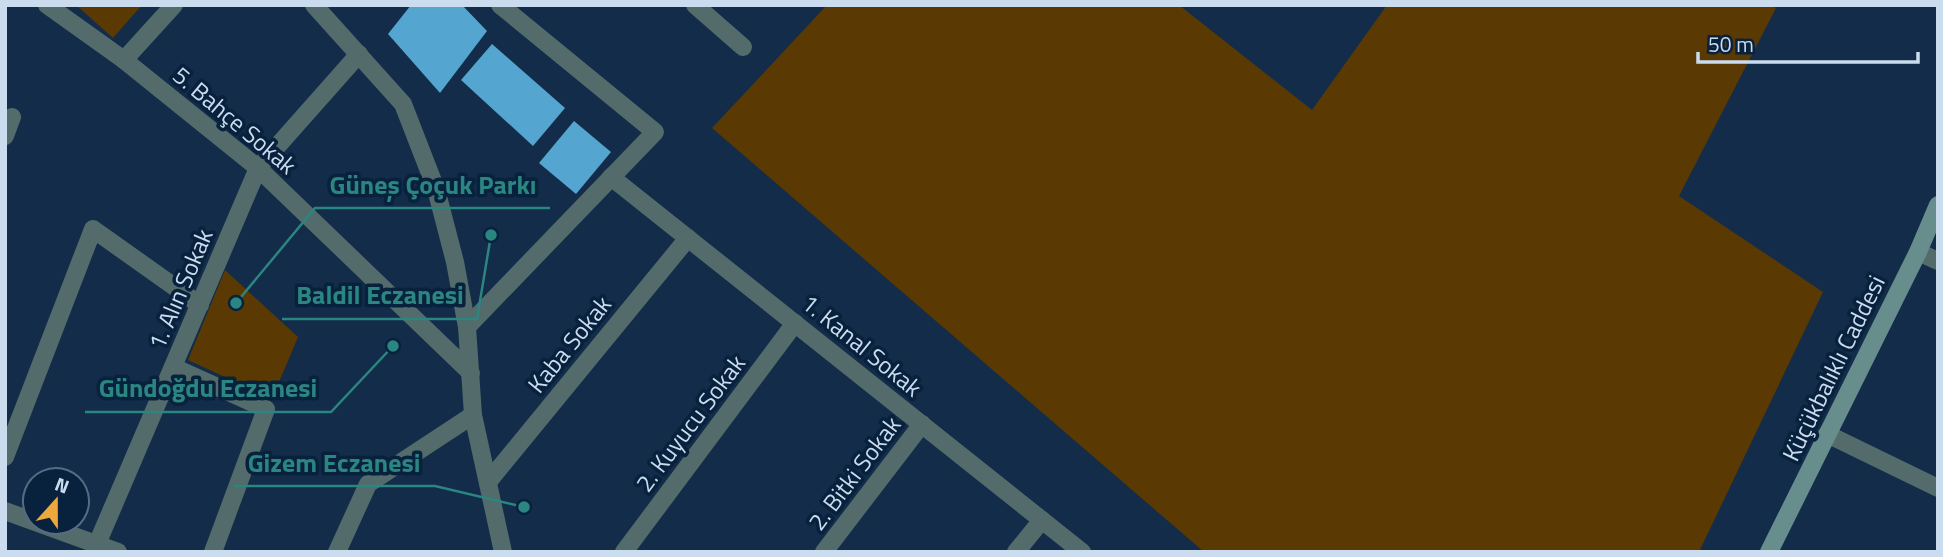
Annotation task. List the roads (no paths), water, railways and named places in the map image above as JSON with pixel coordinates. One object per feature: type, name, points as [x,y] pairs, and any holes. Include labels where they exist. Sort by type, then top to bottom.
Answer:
[{"type":"main road","name":"Küçükbalıklı Caddesi","points":[[1769,552],[1918,252],[1938,205]]},
{"type":"street","name":"5. Bahçe Sokak","points":[[47,5],[124,61],[258,168],[471,373]]},
{"type":"street","points":[[124,61],[174,5]]},
{"type":"street","points":[[314,5],[403,104],[436,189],[455,262],[467,327],[473,415],[503,552]]},
{"type":"street","points":[[467,327],[655,132],[500,5]]},
{"type":"street","points":[[695,5],[743,47]]},
{"type":"street","name":"1. Alın Sokak","points":[[97,544],[258,168],[359,54]]},
{"type":"street","points":[[5,136],[12,117]]},
{"type":"street","name":"1. Kanal Sokak","points":[[611,177],[1082,552]]},
{"type":"street","points":[[5,457],[93,229],[200,305]]},
{"type":"street","name":"Kaba Sokak","points":[[488,482],[688,238]]},
{"type":"street","points":[[1918,252],[1938,261]]},
{"type":"street","name":"2. Kuyucu Sokak","points":[[624,552],[794,323]]},
{"type":"street","points":[[173,368],[267,409],[213,552]]},
{"type":"street","points":[[337,552],[368,484],[473,415]]},
{"type":"street","name":"2. Bitki Sokak","points":[[824,552],[922,424]]},
{"type":"street","points":[[1827,433],[1938,488]]},
{"type":"street","points":[[5,511],[118,552]]},
{"type":"street","points":[[1016,552],[1042,520]]},
{"type":"place","name":"Baldil Eczanesi","points":[[491,235]]},
{"type":"place","name":"Güneş Çoçuk Parkı","points":[[236,303]]},
{"type":"place","name":"Gündoğdu Eczanesi","points":[[393,346]]},
{"type":"place","name":"Gizem Eczanesi","points":[[524,507]]}]
